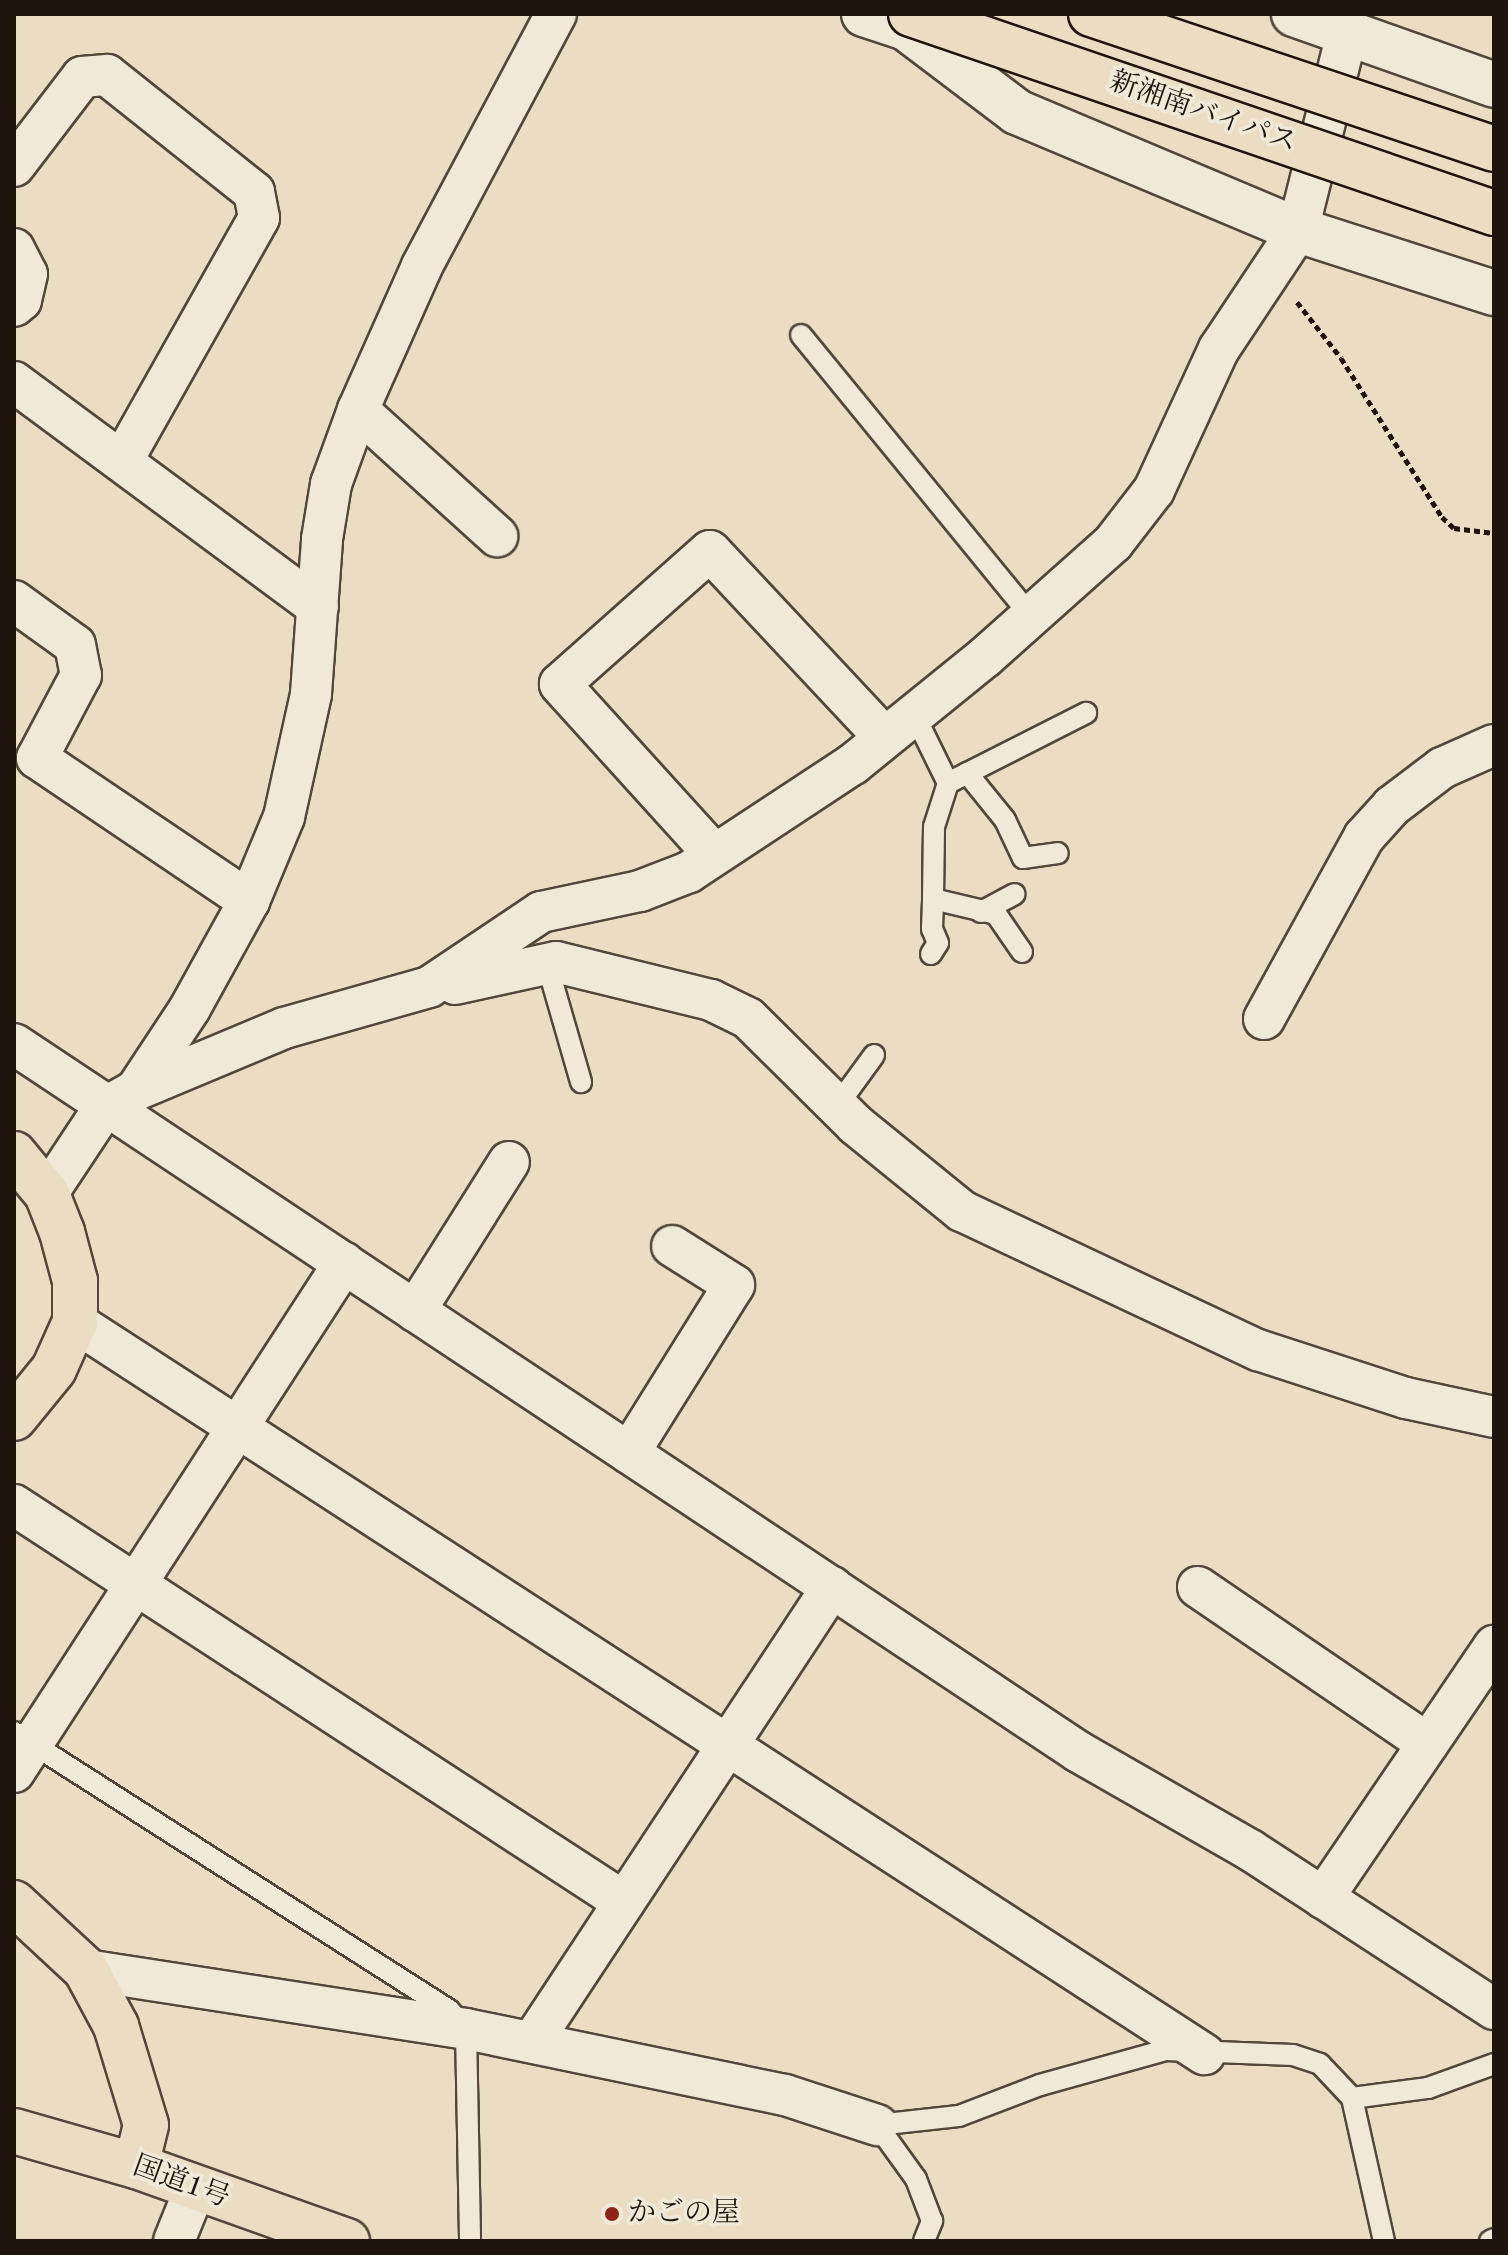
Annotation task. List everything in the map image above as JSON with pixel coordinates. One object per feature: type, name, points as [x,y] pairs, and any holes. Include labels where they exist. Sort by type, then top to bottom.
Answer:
[{"type":"main road","name":"新湘南バイパス","points":[[911,14],[1494,213]]},
{"type":"main road","name":"新湘南バイパス","points":[[1091,14],[1494,149]]},
{"type":"main road","points":[[14,1154],[47,1194],[75,1281],[75,1322],[54,1369],[14,1418]]},
{"type":"main road","points":[[14,1903],[86,1970],[116,2026],[143,2102],[146,2126],[136,2166]]},
{"type":"main road","name":"国道1号","points":[[14,2131],[136,2166],[347,2241]]},
{"type":"street","points":[[47,1194],[190,1008],[249,901],[284,817],[301,757],[331,484],[358,410],[422,266],[556,14]]},
{"type":"street","points":[[864,14],[906,28],[1017,112],[1298,230],[1494,293]]},
{"type":"street","points":[[1294,14],[1494,85]]},
{"type":"street","points":[[378,1005],[429,987],[541,912],[663,885],[853,764],[1113,543],[1140,509],[1167,465],[1219,349],[1274,273],[1298,230],[1347,33]]},
{"type":"street","points":[[14,166],[82,77],[107,75],[254,192],[259,218],[122,461]]},
{"type":"street","points":[[14,249],[27,274],[21,300],[14,306]]},
{"type":"street","points":[[14,382],[318,607]]},
{"type":"street","points":[[358,410],[497,536]]},
{"type":"street","points":[[713,853],[560,684],[710,551],[899,725]]},
{"type":"street","points":[[14,601],[75,645],[81,675],[37,758],[249,901]]},
{"type":"street","points":[[1264,1019],[1364,837],[1392,806],[1442,768],[1494,745]]},
{"type":"street","points":[[120,1099],[284,1028],[547,964],[600,970],[711,1000],[748,1018],[837,1106],[927,1187],[962,1211],[1064,1255],[1216,1333],[1406,1398],[1494,1417]]},
{"type":"street","points":[[14,1044],[120,1099],[344,1263],[1079,1752],[1490,1999]]},
{"type":"street","points":[[415,1311],[509,1162]]},
{"type":"street","points":[[629,1453],[734,1285],[672,1246]]},
{"type":"street","points":[[20,1749],[135,1584],[344,1263]]},
{"type":"street","points":[[75,1322],[1204,2054]]},
{"type":"street","points":[[14,1505],[624,1902]]},
{"type":"street","points":[[532,2042],[832,1587]]},
{"type":"street","points":[[1198,1587],[1428,1744]]},
{"type":"street","points":[[1323,1898],[1494,1646]]},
{"type":"street","points":[[86,1970],[466,2029],[785,2095],[877,2125]]},
{"type":"street","points":[[174,2241],[195,2189]]},
{"type":"lane","points":[[801,335],[1029,614]]},
{"type":"lane","points":[[931,954],[938,943],[932,929],[934,827],[948,783],[1086,713]]},
{"type":"lane","points":[[899,725],[948,783]]},
{"type":"lane","points":[[967,773],[1005,820],[1023,858],[1058,853]]},
{"type":"lane","points":[[981,912],[1015,894]]},
{"type":"lane","points":[[933,899],[996,914],[1022,952]]},
{"type":"lane","points":[[547,964],[581,1082]]},
{"type":"lane","points":[[837,1106],[874,1055]]},
{"type":"lane","points":[[20,1749],[449,2010],[466,2029],[470,2241]]},
{"type":"lane","points":[[924,2241],[932,2221],[916,2179],[877,2125],[959,2116],[1123,2059],[1165,2050],[1204,2054],[1293,2055],[1320,2064],[1352,2098],[1384,2241]]},
{"type":"lane","points":[[1352,2098],[1428,2088],[1494,2064]]},
{"type":"path","points":[[1274,273],[1341,358],[1442,517],[1454,528],[1494,533]]},
{"type":"place","name":"かごの屋","points":[[612,2214]]}]
